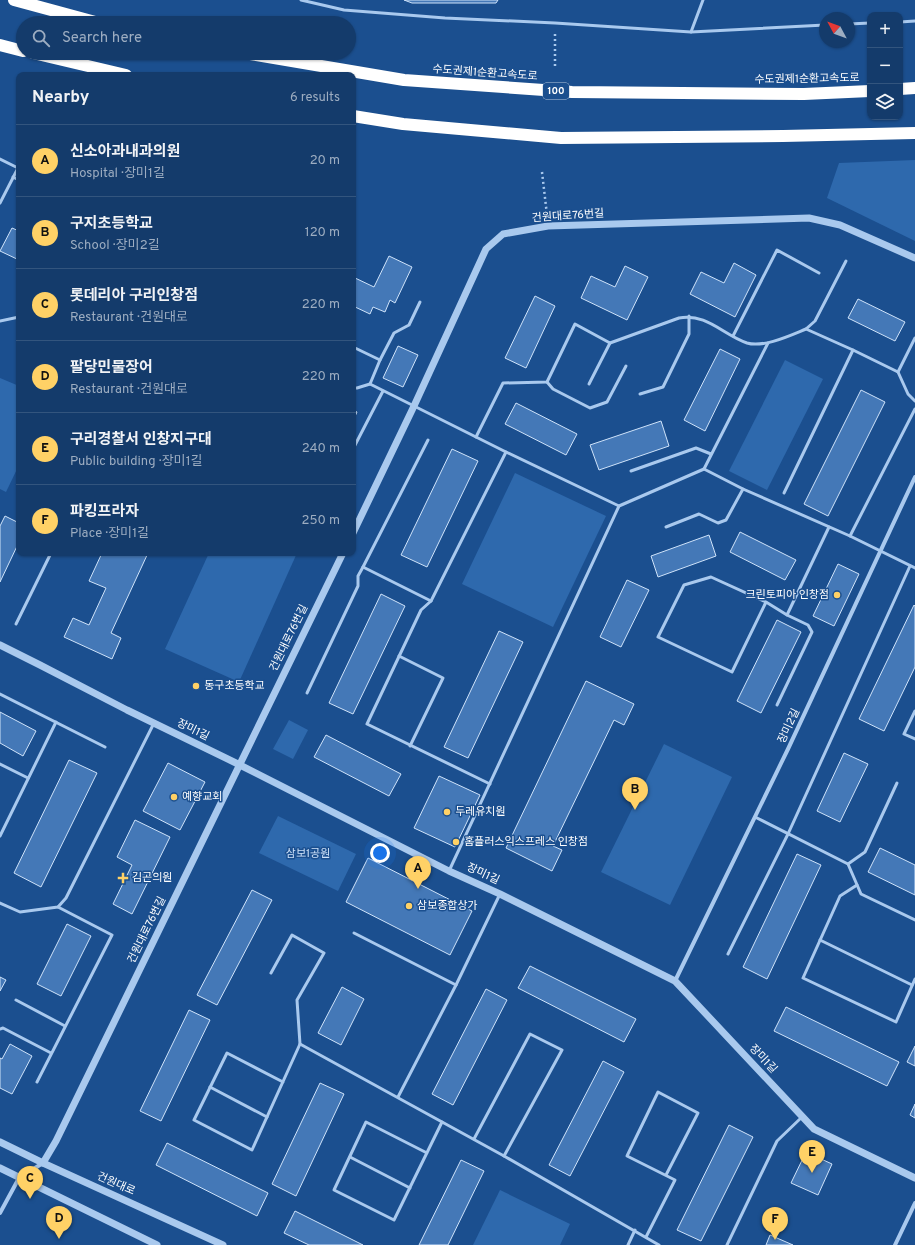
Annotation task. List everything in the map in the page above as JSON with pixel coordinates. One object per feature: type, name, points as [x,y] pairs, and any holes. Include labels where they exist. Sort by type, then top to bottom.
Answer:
[{"type":"highway","points":[[14,0],[73,16]]},
{"type":"highway","points":[[0,45],[16,48]]},
{"type":"highway","points":[[63,60],[113,72]]},
{"type":"highway","name":"수도권제1순환고속도로","points":[[285,60],[404,80],[572,92],[804,94],[867,91]]},
{"type":"highway","points":[[903,89],[915,88]]},
{"type":"highway","points":[[356,116],[403,124],[561,138],[915,133]]},
{"type":"street","name":"건원대로76번길","points":[[356,527],[414,406],[486,249],[503,234],[548,226],[809,218],[840,225],[915,258]]},
{"type":"street","name":"장미2길","points":[[675,981],[788,749],[915,477]]},
{"type":"street","name":"건원대로76번길","points":[[42,1164],[56,1141],[342,556]]},
{"type":"street","name":"장미1길","points":[[0,645],[449,871],[500,894],[675,981],[814,1128],[915,1178]]},
{"type":"street","name":"건원대로","points":[[0,1142],[42,1164],[223,1245]]},
{"type":"street","points":[[0,1213],[19,1178],[42,1164]]},
{"type":"street","points":[[0,1168],[157,1245]]},
{"type":"street","points":[[895,1245],[915,1203]]},
{"type":"lane","points":[[301,0],[344,10],[445,18],[555,23],[690,32],[819,25]]},
{"type":"lane","points":[[690,32],[703,0]]},
{"type":"lane","points":[[903,22],[915,21]]},
{"type":"lane","points":[[855,24],[867,23]]},
{"type":"lane","points":[[0,159],[16,167]]},
{"type":"lane","points":[[0,202],[16,172]]},
{"type":"lane","points":[[733,336],[778,250],[819,273]]},
{"type":"lane","points":[[589,384],[610,343],[679,318],[689,316],[703,319],[748,343],[768,343],[806,329],[815,321],[846,261]]},
{"type":"lane","points":[[370,384],[394,333],[410,324],[420,302]]},
{"type":"lane","points":[[640,394],[663,387],[689,334],[689,316]]},
{"type":"lane","points":[[0,321],[16,318]]},
{"type":"lane","points":[[547,382],[575,324],[610,343]]},
{"type":"lane","points":[[806,329],[898,372],[908,394],[915,401]]},
{"type":"lane","points":[[898,372],[915,338]]},
{"type":"lane","points":[[449,871],[619,506],[704,469],[768,343]]},
{"type":"lane","points":[[356,348],[380,360]]},
{"type":"lane","points":[[784,493],[853,350]]},
{"type":"lane","points":[[547,382],[553,389],[590,408],[607,402],[626,366]]},
{"type":"lane","points":[[476,437],[503,383],[547,382]]},
{"type":"lane","points":[[356,388],[370,384],[506,452],[619,506]]},
{"type":"lane","points":[[356,443],[383,390]]},
{"type":"lane","points":[[850,536],[915,409]]},
{"type":"lane","points":[[307,693],[358,586],[358,576],[428,440]]},
{"type":"lane","points":[[631,471],[696,448],[711,454]]},
{"type":"lane","points":[[490,784],[366,724],[421,610],[431,601],[506,452]]},
{"type":"lane","points":[[704,469],[743,489],[850,536],[915,568]]},
{"type":"lane","points":[[666,527],[699,514],[718,523],[726,520],[743,489]]},
{"type":"lane","points":[[787,615],[829,528]]},
{"type":"lane","points":[[16,624],[50,556]]},
{"type":"lane","points":[[728,954],[788,834],[910,566]]},
{"type":"lane","points":[[363,567],[431,601]]},
{"type":"lane","points":[[766,602],[732,672],[658,637],[684,585],[711,577],[766,602],[787,615],[808,625],[812,632],[777,705]]},
{"type":"lane","points":[[399,656],[443,678],[410,746]]},
{"type":"lane","points":[[0,694],[105,747]]},
{"type":"lane","points":[[915,711],[904,734],[915,740]]},
{"type":"lane","points":[[0,836],[56,722]]},
{"type":"lane","points":[[58,907],[66,898],[154,723]]},
{"type":"lane","points":[[0,764],[28,778]]},
{"type":"lane","points":[[848,864],[865,852],[897,783]]},
{"type":"lane","points":[[755,817],[848,864],[861,894],[915,920]]},
{"type":"lane","points":[[857,885],[840,896],[803,978],[896,1022],[915,979]]},
{"type":"lane","points":[[398,1097],[500,894]]},
{"type":"lane","points":[[0,903],[20,912],[58,907],[112,935],[37,1082]]},
{"type":"lane","points":[[354,933],[456,984]]},
{"type":"lane","points":[[271,973],[292,935],[324,953],[297,1000],[300,1044],[283,1082],[266,1117],[252,1150],[194,1120],[227,1053],[283,1082]]},
{"type":"lane","points":[[820,940],[912,985]]},
{"type":"lane","points":[[16,1000],[65,1026]]},
{"type":"lane","points":[[0,1029],[3,1028],[51,1053]]},
{"type":"lane","points":[[474,1139],[530,1034],[562,1050],[504,1156]]},
{"type":"lane","points":[[300,1044],[474,1139],[660,1245]]},
{"type":"lane","points":[[210,1087],[266,1117]]},
{"type":"lane","points":[[646,1237],[675,1180],[627,1156],[658,1092],[698,1113],[666,1175]]},
{"type":"lane","points":[[727,1245],[777,1141],[802,1117]]},
{"type":"lane","points":[[427,1153],[366,1122],[334,1190],[394,1220],[410,1188],[427,1153],[442,1122]]},
{"type":"lane","points":[[350,1157],[410,1188]]},
{"type":"lane","points":[[628,1245],[635,1230]]},
{"type":"path","points":[[555,23],[555,66]]},
{"type":"path","points":[[542,172],[548,226]]},
{"type":"green space","points":[[915,160],[915,241],[827,198],[839,163]]},
{"type":"green space","points":[[785,360],[823,379],[767,490],[729,471]]},
{"type":"green space","points":[[0,378],[16,385],[16,471],[6,492],[0,489]]},
{"type":"green space","points":[[515,473],[606,516],[553,627],[462,584]]},
{"type":"green space","points":[[208,556],[296,556],[239,682],[165,649]]},
{"type":"green space","points":[[289,720],[308,730],[293,759],[273,749]]},
{"type":"green space","points":[[664,744],[732,777],[670,905],[601,872]]},
{"type":"green space","name":"삼보1공원","points":[[278,816],[356,854],[338,891],[259,853]]},
{"type":"green space","points":[[500,1190],[570,1224],[560,1245],[473,1245]]},
{"type":"building","points":[[404,0],[498,0],[496,3],[412,3]]},
{"type":"building","points":[[12,228],[16,230],[16,259],[0,251]]},
{"type":"building","points":[[389,256],[412,267],[395,303],[390,300],[385,312],[373,307],[370,314],[356,307],[356,278],[374,287]]},
{"type":"building","points":[[734,263],[756,275],[735,317],[690,294],[701,272],[724,283]]},
{"type":"building","points":[[625,266],[648,277],[627,320],[581,298],[591,276],[615,287]]},
{"type":"building","points":[[535,296],[555,306],[526,368],[505,358]]},
{"type":"building","points":[[858,299],[905,322],[895,341],[848,318]]},
{"type":"building","points":[[398,346],[418,355],[403,387],[383,378]]},
{"type":"building","points":[[720,349],[740,359],[705,431],[684,420]]},
{"type":"building","points":[[861,390],[885,402],[828,516],[804,504]]},
{"type":"building","points":[[516,403],[577,434],[566,455],[505,424]]},
{"type":"building","points":[[661,421],[669,446],[599,470],[590,445]]},
{"type":"building","points":[[452,449],[478,461],[427,567],[401,555]]},
{"type":"building","points":[[5,516],[16,522],[16,548],[0,582],[0,526]]},
{"type":"building","points":[[740,532],[796,560],[785,580],[730,552]]},
{"type":"building","points":[[709,535],[716,556],[658,577],[651,556]]},
{"type":"building","points":[[101,556],[147,556],[111,633],[121,638],[112,659],[64,637],[73,618],[89,625],[106,588],[89,581]]},
{"type":"building","points":[[838,564],[859,574],[834,626],[813,616]]},
{"type":"building","points":[[627,580],[649,590],[621,647],[600,637]]},
{"type":"building","points":[[381,594],[405,606],[353,714],[329,703]]},
{"type":"building","points":[[914,605],[915,667],[884,731],[859,719]]},
{"type":"building","points":[[777,620],[801,632],[761,713],[737,701]]},
{"type":"building","points":[[499,631],[523,642],[468,758],[444,747]]},
{"type":"building","points":[[586,681],[634,704],[624,725],[614,720],[553,846],[562,850],[552,871],[506,848]]},
{"type":"building","points":[[0,712],[36,731],[23,756],[0,743]]},
{"type":"building","points":[[326,735],[401,774],[389,796],[314,757]]},
{"type":"building","points":[[844,753],[868,764],[840,822],[817,811]]},
{"type":"building","points":[[69,760],[97,773],[41,887],[14,873]]},
{"type":"building","name":"예향교회","points":[[168,763],[205,782],[180,830],[143,811]]},
{"type":"building","name":"두레유치원","points":[[439,776],[480,795],[455,847],[414,828]]},
{"type":"building","points":[[135,820],[170,837],[132,914],[113,904],[132,865],[117,857]]},
{"type":"building","points":[[880,848],[915,865],[915,895],[868,872]]},
{"type":"building","points":[[797,854],[821,865],[767,979],[743,967]]},
{"type":"building","name":"삼보종합상가","points":[[368,858],[472,911],[450,955],[346,902]]},
{"type":"building","points":[[252,890],[272,900],[217,1005],[197,995]]},
{"type":"building","points":[[67,924],[91,936],[61,996],[37,984]]},
{"type":"building","points":[[530,966],[636,1019],[624,1042],[518,988]]},
{"type":"building","points":[[0,977],[6,980],[0,991]]},
{"type":"building","points":[[342,987],[364,999],[341,1045],[318,1033]]},
{"type":"building","points":[[486,989],[507,1000],[453,1105],[432,1094]]},
{"type":"building","points":[[786,1007],[899,1062],[887,1086],[774,1031]]},
{"type":"building","points":[[189,1010],[210,1020],[161,1121],[140,1111]]},
{"type":"building","points":[[10,1044],[32,1056],[12,1094],[0,1088],[0,1058],[2,1059]]},
{"type":"building","points":[[915,1046],[915,1066],[907,1062]]},
{"type":"building","points":[[603,1061],[624,1072],[570,1176],[549,1165]]},
{"type":"building","points":[[320,1083],[344,1094],[296,1196],[272,1184]]},
{"type":"building","points":[[915,1104],[915,1118],[910,1115]]},
{"type":"building","points":[[729,1125],[753,1137],[701,1241],[677,1230]]},
{"type":"building","points":[[167,1143],[268,1193],[257,1216],[156,1165]]},
{"type":"building","points":[[806,1152],[832,1164],[818,1195],[791,1183]]},
{"type":"building","points":[[461,1160],[484,1171],[448,1245],[419,1245]]},
{"type":"building","points":[[295,1211],[363,1245],[309,1245],[284,1233]]},
{"type":"building","points":[[770,1235],[793,1245],[766,1245]]},
{"type":"place","name":"크린토피아 인창점","points":[[837,595]]},
{"type":"place","name":"동구초등학교","points":[[196,686]]},
{"type":"place","name":"예향교회","points":[[174,797]]},
{"type":"place","name":"구지초등학교","points":[[635,810]]},
{"type":"place","name":"두레유치원","points":[[447,812]]},
{"type":"place","name":"홈플러스익스프레스 인창점","points":[[456,842]]},
{"type":"place","name":"김곤의원","points":[[123,878]]},
{"type":"place","name":"신소아과내과의원","points":[[418,889]]},
{"type":"place","name":"삼보종합상가","points":[[409,906]]},
{"type":"place","name":"구리경찰서 인창지구대","points":[[812,1173]]},
{"type":"place","name":"롯데리아 구리인창점","points":[[30,1199]]},
{"type":"place","name":"팔당민물장어","points":[[59,1239]]},
{"type":"place","name":"파킹프라자","points":[[775,1240]]}]
